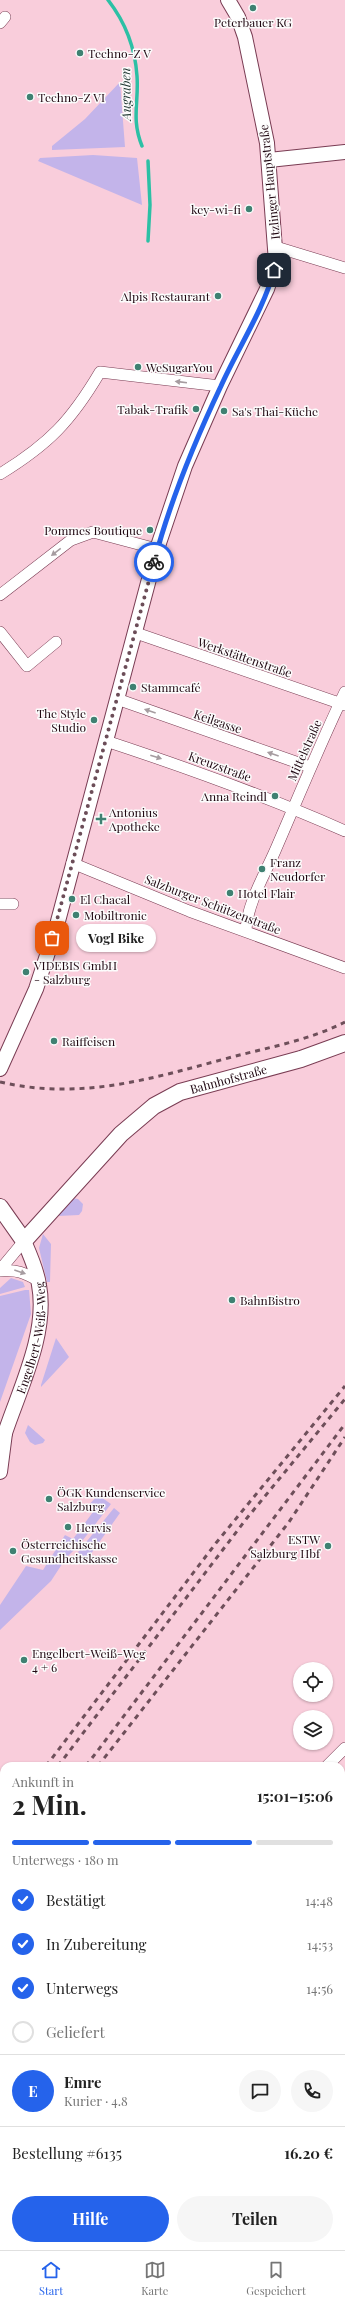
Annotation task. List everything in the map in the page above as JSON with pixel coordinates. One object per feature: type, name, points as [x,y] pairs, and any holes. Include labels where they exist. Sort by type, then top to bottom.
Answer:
[{"type":"main road","name":"Bahnhofstraße","points":[[24,1241],[121,1134],[154,1106],[180,1092],[301,1059],[345,1043]]},
{"type":"main road","points":[[0,1207],[24,1241]]},
{"type":"street","name":"Itzlinger Hauptstraße","points":[[0,1068],[36,989],[57,925],[72,863],[136,633],[157,549],[185,466],[220,386],[272,278],[276,262],[269,160],[245,37],[238,17],[228,0]]},
{"type":"street","points":[[269,160],[345,152]]},
{"type":"street","points":[[276,246],[345,268]]},
{"type":"street","points":[[0,474],[17,464],[55,434],[81,404],[100,372],[220,386]]},
{"type":"street","points":[[0,595],[71,540],[93,532],[157,549]]},
{"type":"street","points":[[0,632],[27,666],[56,642]]},
{"type":"street","name":"Werkstättenstraße","points":[[136,633],[342,704]]},
{"type":"street","name":"Mittelstraße","points":[[246,931],[246,919],[310,767],[342,704],[345,692]]},
{"type":"street","name":"Keilgasse","points":[[117,699],[310,767]]},
{"type":"street","name":"Kreuzstraße","points":[[106,741],[197,770],[293,808],[345,831]]},
{"type":"street","name":"Salzburger Schützenstraße","points":[[72,863],[189,911],[345,968]]},
{"type":"street","points":[[0,904],[13,904]]},
{"type":"street","points":[[0,1271],[24,1241]]},
{"type":"street","name":"Engelbert-Weiß-Weg","points":[[0,1472],[3,1464],[2,1437],[39,1331],[42,1306],[39,1281],[24,1241]]},
{"type":"street","points":[[0,1271],[13,1270],[24,1272],[39,1281]]},
{"type":"street","points":[[331,1762],[344,1750]]},
{"type":"shaded area","points":[[120,82],[125,147],[52,150],[52,146],[85,119]]},
{"type":"shaded area","points":[[93,155],[137,158],[142,205],[38,161],[40,158]]},
{"type":"shaded area","points":[[71,1198],[78,1199],[83,1204],[82,1211],[79,1215],[58,1216]]},
{"type":"shaded area","points":[[43,1234],[51,1244],[50,1282],[47,1282],[39,1248]]},
{"type":"shaded area","points":[[11,1278],[23,1282],[25,1287],[0,1294],[0,1288]]},
{"type":"shaded area","points":[[29,1290],[31,1314],[0,1402],[0,1296]]},
{"type":"shaded area","points":[[56,1338],[69,1357],[41,1387],[41,1385]]},
{"type":"shaded area","points":[[28,1425],[45,1440],[43,1443],[35,1445],[30,1442],[25,1433]]},
{"type":"shaded area","points":[[98,1495],[111,1504],[79,1545],[66,1558],[51,1581],[0,1630],[0,1605],[26,1566],[43,1570],[65,1535],[73,1539],[93,1512],[87,1507]]},
{"type":"shaded area","points":[[114,1508],[120,1513],[86,1561],[78,1552]]},
{"type":"waterway","name":"Augraben","points":[[108,0],[125,27],[132,45],[137,76],[136,119],[142,146]]},
{"type":"waterway","points":[[148,161],[150,205],[148,241]]},
{"type":"railway","points":[[0,1082],[31,1087],[60,1089],[89,1088],[118,1084],[146,1079],[290,1042],[318,1034],[345,1022]]},
{"type":"railway","points":[[49,1762],[216,1543],[345,1386]]},
{"type":"railway","points":[[61,1762],[247,1518],[345,1399]]},
{"type":"railway","points":[[89,1762],[345,1424]]},
{"type":"railway","points":[[101,1762],[289,1522],[345,1437]]},
{"type":"way so far","points":[[52,938],[57,925],[68,877],[136,633],[137,624],[154,562]]},
{"type":"place","name":"Peterbauer KG","points":[[253,8]]},
{"type":"place","name":"Techno-Z V","points":[[80,53]]},
{"type":"place","name":"Techno-Z VI","points":[[30,97]]},
{"type":"place","name":"key-wi-fi","points":[[249,209]]},
{"type":"place","name":"Alpis Restaurant","points":[[218,296]]},
{"type":"place","name":"WeSugarYou","points":[[138,367]]},
{"type":"place","name":"Tabak-Trafik","points":[[196,409]]},
{"type":"place","name":"Sa's Thai-Küche","points":[[224,411]]},
{"type":"place","name":"Pommes Boutique","points":[[150,530]]},
{"type":"place","name":"Stammcafé","points":[[133,687]]},
{"type":"place","name":"The Style Studio","points":[[94,720]]},
{"type":"place","name":"Anna Reindl","points":[[275,796]]},
{"type":"place","name":"Antonius Apotheke","points":[[101,819]]},
{"type":"place","name":"Franz Neudorfer","points":[[262,869]]},
{"type":"place","name":"Hotel Flair","points":[[230,893]]},
{"type":"place","name":"El Chacal","points":[[72,899]]},
{"type":"place","name":"Mobiltronic","points":[[76,915]]},
{"type":"place","name":"Vogl Bike","points":[[52,938]]},
{"type":"place","name":"VIDEBIS GmbH - Salzburg","points":[[26,972]]},
{"type":"place","name":"Raiffeisen","points":[[54,1041]]},
{"type":"place","name":"BahnBistro","points":[[232,1300]]},
{"type":"place","name":"ÖGK Kundenservice Salzburg","points":[[49,1499]]},
{"type":"place","name":"Hervis","points":[[68,1527]]},
{"type":"place","name":"ESTW Salzburg Hbf","points":[[328,1546]]},
{"type":"place","name":"Österreichische Gesundheitskasse","points":[[13,1551]]},
{"type":"place","name":"Engelbert-Weiß-Weg 4 + 6","points":[[24,1660]]},
{"type":"route","points":[[154,562],[169,511],[185,466],[220,386],[260,305],[274,270]]}]
